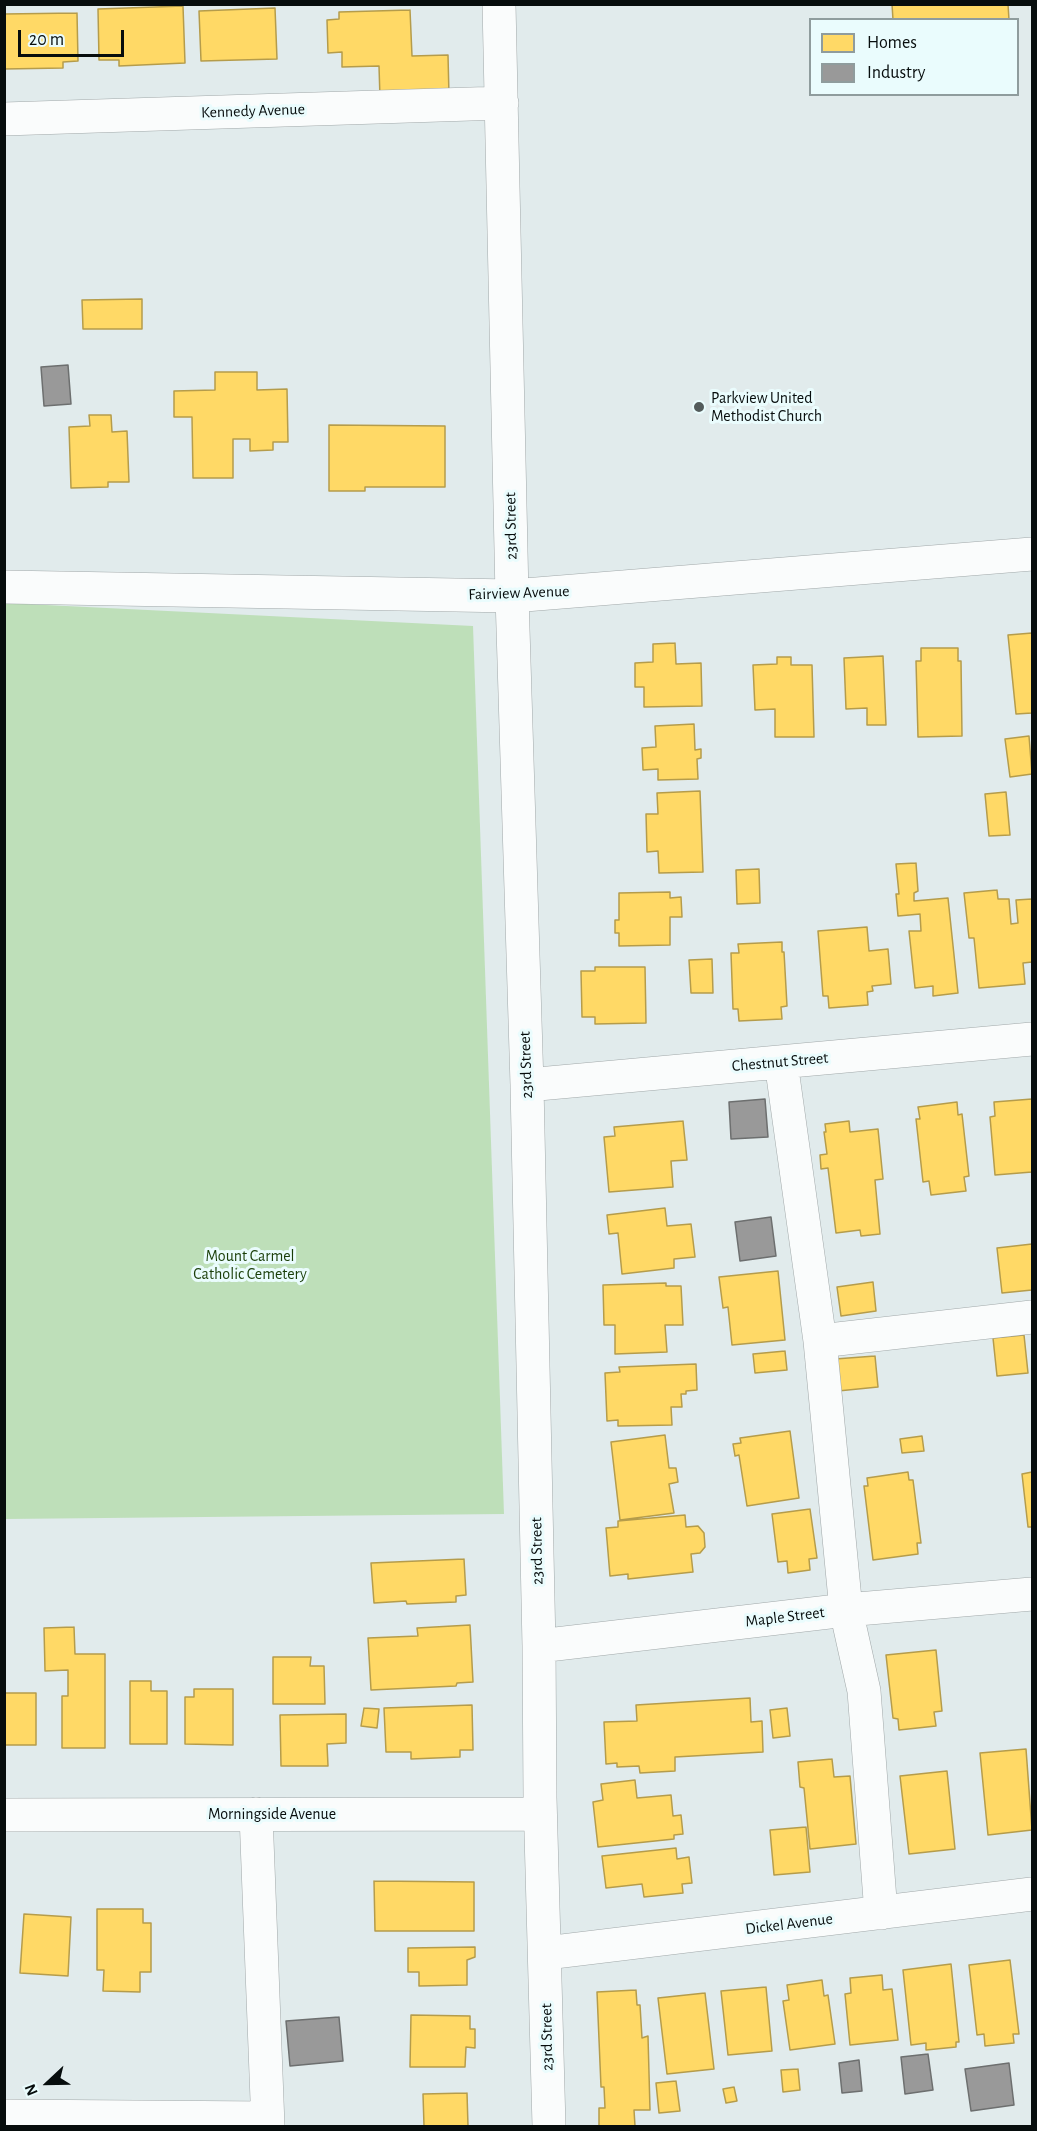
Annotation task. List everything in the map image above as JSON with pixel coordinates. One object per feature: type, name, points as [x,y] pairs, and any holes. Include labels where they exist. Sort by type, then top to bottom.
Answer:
[{"type":"street","name":"23rd Street","points":[[499,4],[512,596],[527,1085],[539,1646],[540,1814],[546,1953],[549,2127]]},
{"type":"street","name":"Kennedy Avenue","points":[[4,119],[502,103]]},
{"type":"street","name":"Fairview Avenue","points":[[4,587],[512,596],[1032,554]]},
{"type":"street","name":"Chestnut Street","points":[[527,1085],[1032,1039]]},
{"type":"street","points":[[781,1062],[820,1341],[846,1610],[864,1691],[881,1912]]},
{"type":"street","points":[[820,1341],[1032,1317]]},
{"type":"street","name":"Maple Street","points":[[539,1646],[846,1610],[1032,1594]]},
{"type":"street","points":[[4,2116],[267,2122],[256,1814]]},
{"type":"street","name":"Morningside Avenue","points":[[4,1815],[540,1814]]},
{"type":"street","name":"Dickel Avenue","points":[[546,1953],[1032,1894]]},
{"type":"green space","name":"Mount Carmel Catholic Cemetery","points":[[5,603],[473,626],[504,1514],[5,1519]]},
{"type":"building: Homes","points":[[892,4],[1008,4],[1009,18],[893,18]]},
{"type":"building: Homes","points":[[183,6],[185,63],[119,66],[119,60],[99,60],[98,9]]},
{"type":"building: Homes","points":[[275,8],[277,59],[201,61],[199,11]]},
{"type":"building: Homes","points":[[410,10],[412,56],[448,55],[449,96],[380,98],[379,66],[342,67],[342,52],[328,53],[327,20],[339,19],[339,12]]},
{"type":"building: Homes","points":[[77,13],[78,61],[63,62],[63,68],[4,69],[4,14]]},
{"type":"building: Homes","points":[[142,299],[142,329],[83,329],[82,300]]},
{"type":"building: Homes","points":[[215,372],[257,372],[257,390],[287,389],[288,442],[273,442],[273,450],[250,451],[250,439],[233,439],[233,478],[193,478],[192,417],[174,417],[174,391],[215,390]]},
{"type":"building: Homes","points":[[89,415],[111,415],[112,432],[127,431],[129,482],[108,482],[108,487],[71,488],[69,427],[90,426]]},
{"type":"building: Homes","points":[[329,425],[445,426],[445,487],[365,487],[365,491],[329,491]]},
{"type":"building: Homes","points":[[1032,633],[1032,713],[1016,714],[1008,635]]},
{"type":"building: Homes","points":[[675,643],[676,664],[701,663],[702,706],[644,707],[644,687],[635,687],[635,663],[653,662],[653,644]]},
{"type":"building: Homes","points":[[921,648],[958,648],[958,661],[961,661],[962,736],[918,737],[916,661],[921,661]]},
{"type":"building: Homes","points":[[883,656],[886,725],[867,725],[867,708],[846,709],[844,658]]},
{"type":"building: Homes","points":[[777,657],[791,657],[791,665],[812,665],[814,737],[775,737],[775,709],[755,710],[753,665],[777,664]]},
{"type":"building: Homes","points":[[694,724],[695,750],[701,749],[701,758],[697,759],[698,779],[658,780],[658,769],[643,770],[642,748],[656,747],[655,726]]},
{"type":"building: Homes","points":[[1029,736],[1032,774],[1010,777],[1005,739]]},
{"type":"building: Homes","points":[[700,791],[703,872],[659,873],[658,851],[647,852],[646,814],[658,814],[657,793]]},
{"type":"building: Homes","points":[[1006,792],[1010,835],[989,836],[985,794]]},
{"type":"building: Homes","points":[[916,863],[918,891],[914,893],[914,901],[948,898],[958,993],[933,996],[933,986],[915,988],[909,931],[921,931],[920,914],[898,916],[896,894],[899,894],[896,864]]},
{"type":"building: Homes","points":[[759,869],[760,903],[737,904],[736,870]]},
{"type":"building: Homes","points":[[997,890],[998,899],[1009,899],[1011,924],[1018,923],[1016,900],[1032,899],[1032,962],[1023,963],[1025,984],[979,988],[974,938],[969,938],[964,893]]},
{"type":"building: Homes","points":[[670,892],[670,898],[681,897],[682,917],[670,917],[670,945],[619,946],[619,933],[615,933],[615,920],[619,920],[619,893]]},
{"type":"building: Homes","points":[[867,927],[869,951],[888,949],[891,984],[872,986],[873,991],[867,992],[868,1005],[829,1008],[828,996],[823,996],[818,931]]},
{"type":"building: Homes","points":[[782,942],[787,1006],[781,1007],[782,1019],[739,1021],[738,1009],[733,1009],[731,953],[739,953],[738,944]]},
{"type":"building: Homes","points":[[712,959],[713,993],[691,993],[689,960]]},
{"type":"building: Homes","points":[[595,967],[645,967],[646,1023],[595,1024],[595,1017],[582,1017],[581,971],[595,971]]},
{"type":"building: Homes","points":[[1032,1099],[1032,1172],[995,1175],[990,1117],[995,1116],[994,1102]]},
{"type":"building: Homes","points":[[957,1102],[958,1115],[962,1114],[969,1176],[964,1177],[966,1191],[931,1195],[929,1181],[923,1182],[916,1119],[920,1119],[918,1107]]},
{"type":"building: Homes","points":[[683,1121],[687,1160],[671,1161],[673,1187],[609,1192],[604,1137],[615,1136],[614,1127]]},
{"type":"building: Homes","points":[[849,1121],[850,1132],[878,1129],[883,1179],[875,1180],[880,1234],[861,1236],[860,1230],[836,1233],[828,1168],[821,1169],[820,1155],[827,1154],[825,1124]]},
{"type":"building: Homes","points":[[665,1208],[667,1226],[691,1224],[695,1257],[674,1259],[674,1268],[622,1274],[618,1233],[609,1234],[607,1215]]},
{"type":"building: Homes","points":[[1032,1244],[1032,1290],[1002,1293],[997,1248]]},
{"type":"building: Homes","points":[[778,1271],[785,1340],[732,1345],[728,1307],[723,1308],[719,1277]]},
{"type":"building: Homes","points":[[873,1282],[876,1311],[841,1316],[837,1287]]},
{"type":"building: Homes","points":[[666,1283],[666,1286],[681,1286],[683,1325],[665,1325],[667,1352],[615,1354],[615,1325],[604,1325],[603,1285]]},
{"type":"building: Homes","points":[[1024,1335],[1028,1373],[997,1376],[993,1338]]},
{"type":"building: Homes","points":[[785,1351],[787,1370],[755,1373],[753,1354]]},
{"type":"building: Homes","points":[[875,1356],[878,1387],[838,1391],[835,1359]]},
{"type":"building: Homes","points":[[696,1364],[697,1390],[681,1394],[682,1407],[671,1407],[672,1425],[618,1426],[618,1420],[607,1421],[605,1373],[620,1372],[619,1367]]},
{"type":"building: Homes","points":[[790,1431],[799,1498],[747,1506],[739,1455],[735,1456],[733,1444],[741,1443],[740,1438]]},
{"type":"building: Homes","points":[[665,1435],[669,1468],[676,1468],[678,1482],[669,1484],[674,1513],[620,1520],[611,1442]]},
{"type":"building: Homes","points":[[922,1436],[924,1451],[902,1453],[900,1439]]},
{"type":"building: Homes","points":[[908,1472],[909,1480],[913,1480],[921,1543],[917,1543],[918,1554],[873,1560],[864,1486],[868,1486],[867,1478]]},
{"type":"building: Homes","points":[[1032,1472],[1032,1527],[1028,1527],[1022,1474]]},
{"type":"building: Homes","points":[[810,1509],[817,1558],[809,1559],[810,1570],[788,1573],[787,1561],[778,1562],[772,1514]]},
{"type":"building: Homes","points":[[685,1515],[686,1527],[698,1526],[704,1533],[705,1547],[700,1553],[691,1554],[693,1572],[628,1579],[628,1574],[610,1576],[606,1528],[618,1527],[618,1521]]},
{"type":"building: Homes","points":[[464,1559],[466,1595],[456,1596],[456,1602],[374,1603],[371,1563]]},
{"type":"building: Homes","points":[[470,1625],[473,1682],[457,1683],[456,1686],[371,1690],[368,1638],[418,1636],[417,1628]]},
{"type":"building: Homes","points":[[74,1627],[75,1654],[105,1654],[105,1748],[62,1748],[62,1696],[68,1696],[68,1670],[45,1671],[44,1628]]},
{"type":"building: Homes","points":[[936,1650],[942,1711],[934,1712],[936,1726],[899,1730],[898,1719],[893,1718],[886,1655]]},
{"type":"building: Homes","points":[[273,1657],[311,1657],[310,1666],[324,1666],[325,1704],[273,1704]]},
{"type":"building: Homes","points":[[130,1681],[151,1681],[151,1691],[167,1691],[167,1744],[130,1744]]},
{"type":"building: Homes","points":[[194,1689],[233,1689],[233,1745],[185,1744],[185,1697],[194,1697]]},
{"type":"building: Homes","points":[[4,1693],[36,1693],[36,1745],[4,1745]]},
{"type":"building: Homes","points":[[750,1698],[751,1722],[762,1721],[763,1752],[675,1757],[675,1771],[640,1773],[639,1766],[617,1767],[617,1763],[606,1764],[604,1722],[637,1721],[636,1705]]},
{"type":"building: Homes","points":[[472,1705],[473,1750],[460,1750],[460,1757],[411,1759],[411,1752],[386,1752],[384,1708]]},
{"type":"building: Homes","points":[[364,1708],[379,1709],[377,1728],[361,1726]]},
{"type":"building: Homes","points":[[787,1708],[790,1736],[773,1738],[770,1710]]},
{"type":"building: Homes","points":[[346,1714],[346,1743],[327,1744],[328,1766],[281,1766],[280,1715]]},
{"type":"building: Homes","points":[[1026,1749],[1032,1830],[988,1835],[980,1753]]},
{"type":"building: Homes","points":[[832,1759],[834,1777],[850,1776],[856,1844],[810,1849],[804,1788],[800,1787],[798,1762]]},
{"type":"building: Homes","points":[[947,1771],[955,1849],[909,1854],[900,1776]]},
{"type":"building: Homes","points":[[635,1780],[637,1798],[671,1795],[673,1816],[681,1815],[683,1834],[674,1835],[674,1839],[598,1847],[593,1802],[603,1800],[601,1784]]},
{"type":"building: Homes","points":[[806,1827],[810,1872],[774,1875],[770,1830]]},
{"type":"building: Homes","points":[[676,1848],[677,1859],[689,1857],[692,1883],[682,1884],[683,1893],[644,1897],[642,1884],[606,1888],[602,1856]]},
{"type":"building: Homes","points":[[374,1881],[474,1882],[474,1931],[375,1931]]},
{"type":"building: Homes","points":[[97,1909],[143,1909],[143,1923],[151,1923],[151,1972],[140,1972],[140,1992],[103,1991],[104,1970],[97,1970]]},
{"type":"building: Homes","points":[[24,1914],[71,1917],[68,1976],[20,1973]]},
{"type":"building: Homes","points":[[475,1947],[475,1957],[467,1960],[467,1985],[419,1986],[419,1972],[408,1972],[408,1948]]},
{"type":"building: Homes","points":[[1010,1960],[1019,2034],[1013,2034],[1014,2043],[985,2046],[984,2034],[977,2035],[969,1965]]},
{"type":"building: Homes","points":[[951,1964],[959,2042],[956,2042],[956,2047],[926,2050],[926,2043],[911,2045],[903,1970]]},
{"type":"building: Homes","points":[[882,1975],[883,1990],[892,1989],[898,2040],[850,2045],[845,1994],[851,1993],[850,1978]]},
{"type":"building: Homes","points":[[822,1980],[824,1996],[828,1995],[835,2044],[790,2050],[783,2001],[789,2000],[787,1985]]},
{"type":"building: Homes","points":[[766,1987],[772,2051],[728,2055],[721,1991]]},
{"type":"building: Homes","points":[[636,1990],[637,2005],[640,2005],[642,2038],[648,2036],[650,2110],[634,2110],[635,2126],[599,2126],[599,2108],[605,2108],[604,2087],[601,2087],[597,1992]]},
{"type":"building: Homes","points":[[705,1993],[714,2069],[667,2074],[658,1998]]},
{"type":"building: Homes","points":[[411,2015],[470,2016],[470,2029],[475,2029],[475,2048],[466,2047],[465,2067],[410,2067]]},
{"type":"building: Homes","points":[[798,2069],[800,2090],[783,2092],[781,2070]]},
{"type":"building: Homes","points":[[676,2081],[680,2111],[659,2113],[656,2083]]},
{"type":"building: Homes","points":[[734,2087],[737,2101],[726,2103],[723,2089]]},
{"type":"building: Homes","points":[[467,2093],[468,2126],[424,2126],[423,2094]]},
{"type":"building: Industry","points":[[68,365],[71,404],[44,406],[41,367]]},
{"type":"building: Industry","points":[[765,1099],[768,1137],[731,1139],[729,1102]]},
{"type":"building: Industry","points":[[771,1217],[776,1256],[740,1261],[735,1222]]},
{"type":"building: Industry","points":[[339,2017],[343,2061],[290,2066],[286,2021]]},
{"type":"building: Industry","points":[[928,2054],[933,2090],[905,2094],[901,2057]]},
{"type":"building: Industry","points":[[859,2060],[862,2091],[842,2093],[839,2063]]},
{"type":"building: Industry","points":[[1009,2063],[1014,2105],[971,2111],[965,2069]]},
{"type":"place","name":"Parkview United Methodist Church","points":[[699,407]]}]
